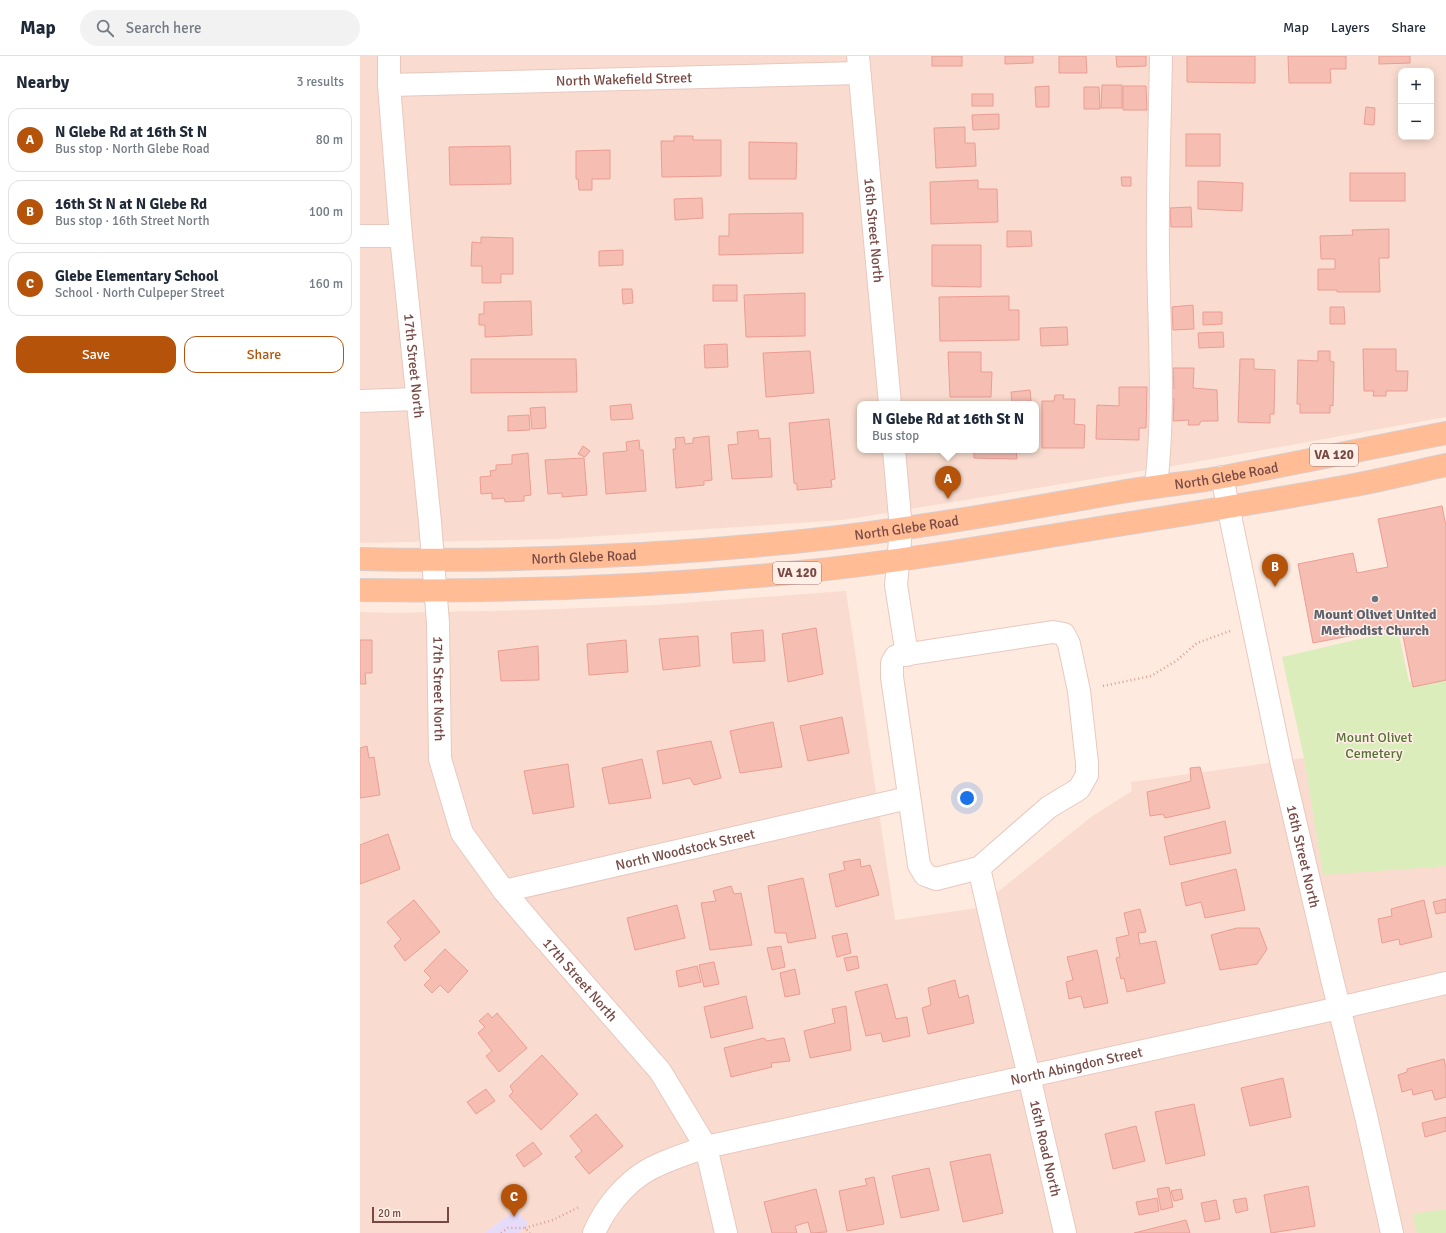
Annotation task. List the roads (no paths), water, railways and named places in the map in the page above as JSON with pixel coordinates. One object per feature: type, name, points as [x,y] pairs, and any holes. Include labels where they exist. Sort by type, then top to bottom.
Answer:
[{"type":"main road","name":"North Glebe Road","points":[[360,559],[433,561],[542,559],[659,553],[784,543],[901,529],[1029,509],[1156,486],[1222,477],[1446,433]]},
{"type":"main road","name":"VA 120","points":[[360,590],[435,591],[543,589],[689,582],[802,572],[899,560],[1229,507],[1352,486],[1446,465]]},
{"type":"street","name":"17th Street North","points":[[389,56],[389,85],[401,236],[438,623],[440,759],[462,833],[504,891],[660,1071],[706,1147],[726,1233]]},
{"type":"street","points":[[1156,486],[1159,459],[1161,352],[1158,253],[1161,56]]},
{"type":"street","name":"North Wakefield Street","points":[[389,85],[858,65]]},
{"type":"street","name":"16th Street North","points":[[858,65],[890,401]]},
{"type":"street","points":[[360,236],[401,236]]},
{"type":"street","points":[[360,401],[417,399]]},
{"type":"street","points":[[894,453],[901,529],[896,585],[907,654]]},
{"type":"street","name":"16th Street North","points":[[1222,477],[1281,758],[1339,1008],[1366,1116],[1392,1233]]},
{"type":"street","points":[[1053,632],[1064,634],[1069,644],[1079,691],[1087,763],[1087,774],[1079,789],[1049,807],[979,868],[936,879],[925,875],[919,865],[908,798],[892,677],[892,663],[896,656],[907,654],[1053,632]]},
{"type":"street","name":"North Woodstock Street","points":[[504,891],[908,798]]},
{"type":"street","name":"16th Road North","points":[[979,868],[996,946],[1029,1076],[1065,1233]]},
{"type":"street","name":"North Abingdon Street","points":[[594,1233],[597,1225],[615,1198],[647,1170],[706,1147],[1339,1008],[1446,983]]},
{"type":"place","name":"N Glebe Rd at 16th St N","points":[[948,499]]},
{"type":"place","name":"16th St N at N Glebe Rd","points":[[1275,587]]},
{"type":"place","name":"Mount Olivet United Methodist Church","points":[[1375,599]]},
{"type":"place","name":"Glebe Elementary School","points":[[514,1217]]},
{"type":"park label","name":"Mount Olivet Cemetery","points":[[1374,746]]}]
